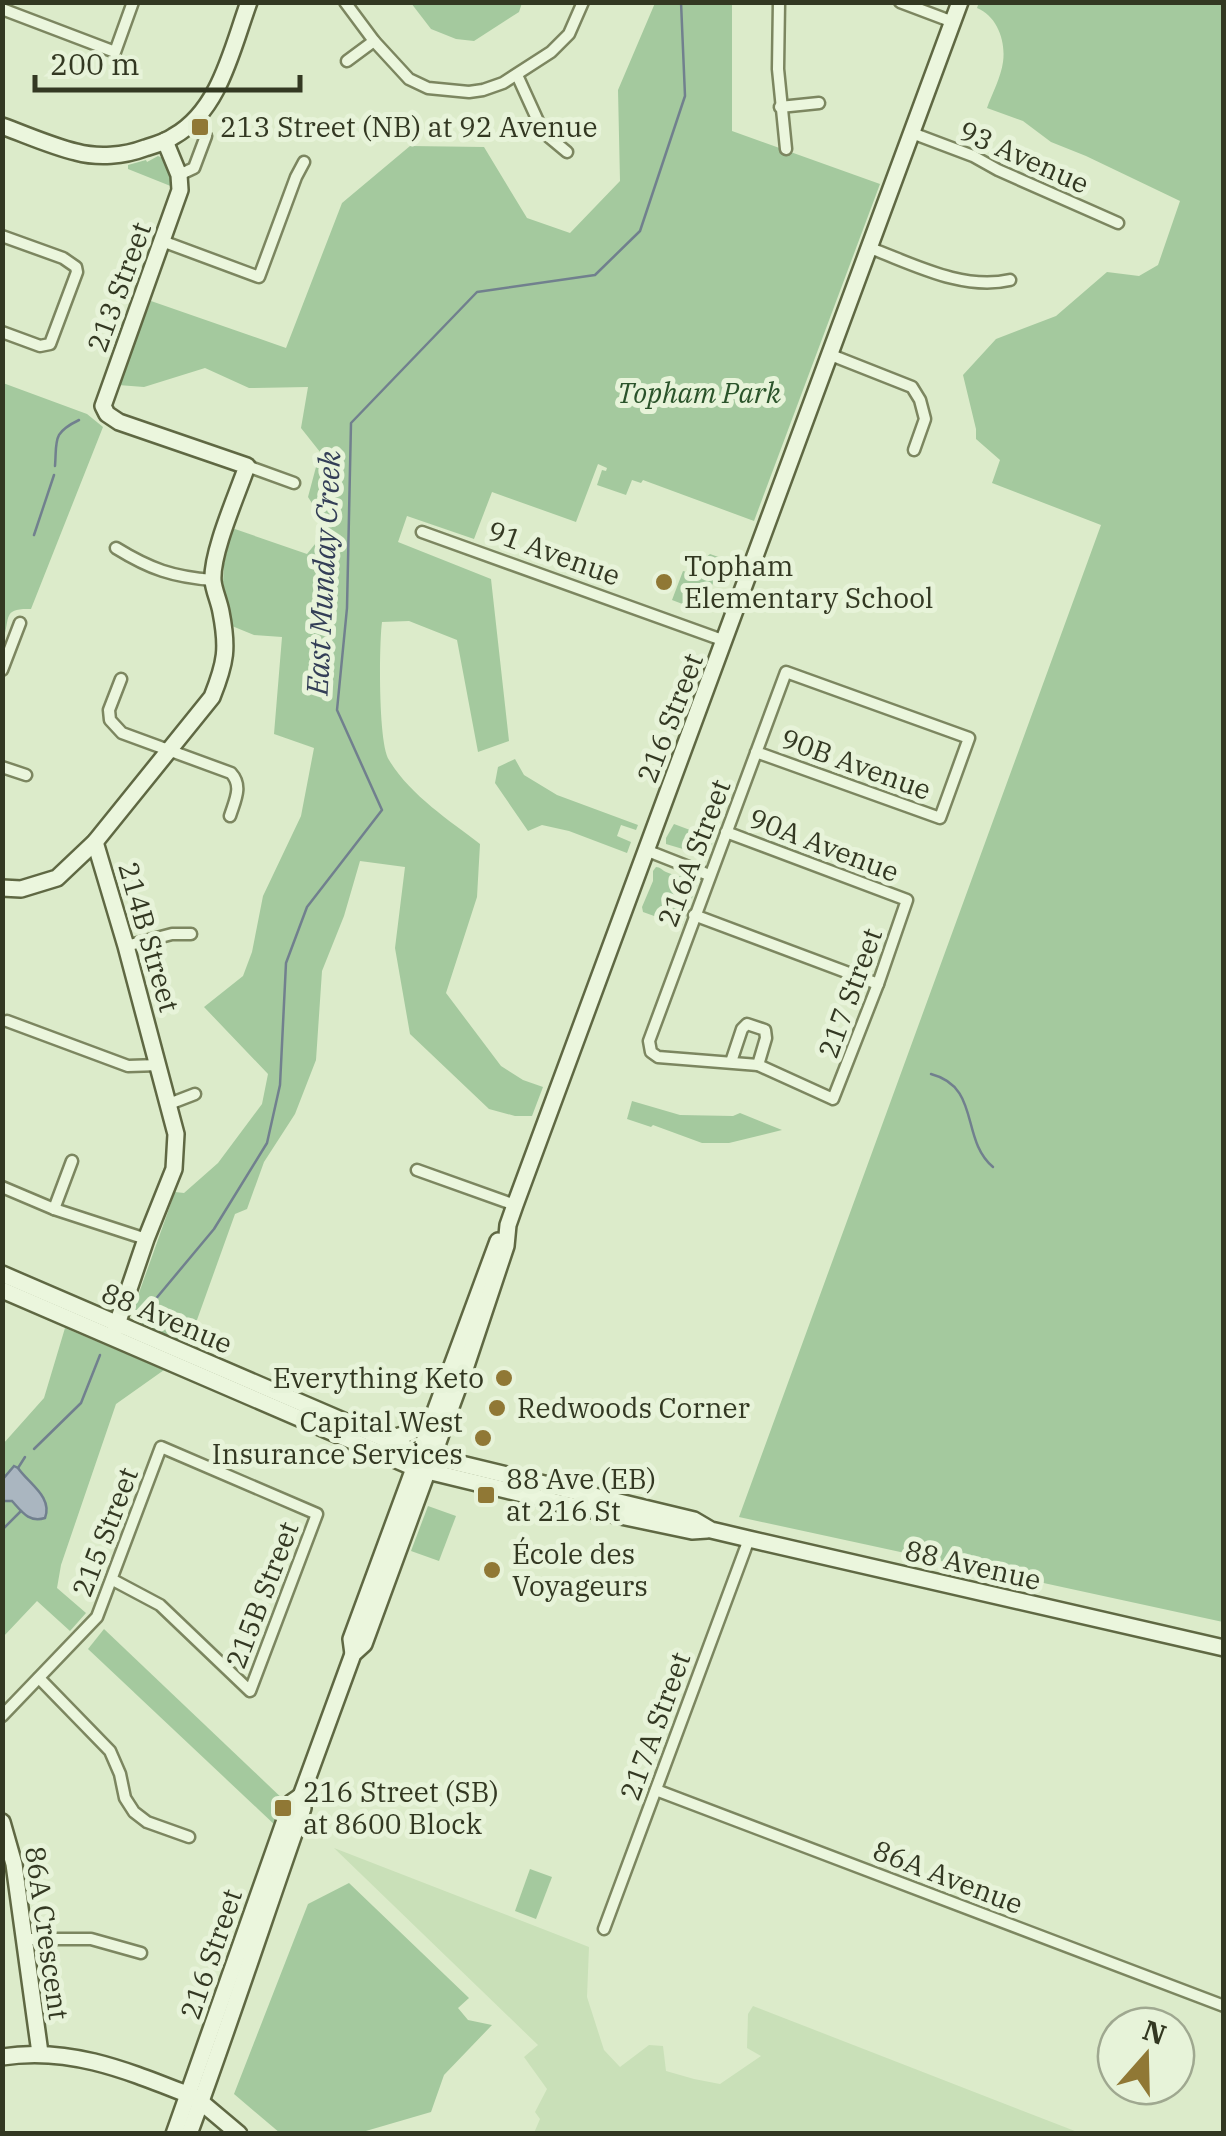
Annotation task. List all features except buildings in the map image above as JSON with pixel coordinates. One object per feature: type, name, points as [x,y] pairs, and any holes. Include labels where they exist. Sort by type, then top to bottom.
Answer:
[{"type":"main road","points":[[2,126],[74,152],[107,156],[138,151],[174,137],[196,118],[214,94],[249,2]]},
{"type":"main road","name":"216 Street","points":[[424,1463],[431,1421],[492,1254],[516,1206],[960,2]]},
{"type":"main road","points":[[165,141],[179,175]]},
{"type":"main road","name":"213 Street","points":[[179,175],[180,190],[104,410],[119,422],[247,466]]},
{"type":"main road","name":"214B Street","points":[[115,1331],[174,1168],[176,1134],[95,842],[212,696],[222,672],[227,649],[213,580],[217,553],[247,466]]},
{"type":"main road","points":[[2,888],[20,889],[58,878],[95,842]]},
{"type":"main road","name":"216 Street","points":[[189,2134],[195,2098],[252,1909],[291,1803],[301,1796],[353,1654],[351,1639],[424,1463],[506,1246],[508,1225]]},
{"type":"main road","name":"88 Avenue","points":[[2,1274],[115,1331],[424,1463],[694,1520],[712,1530],[749,1539],[1224,1648]]},
{"type":"main road","name":"88 Avenue","points":[[2,1290],[386,1440],[424,1463]]},
{"type":"main road","points":[[386,1440],[431,1421]]},
{"type":"main road","name":"86A Crescent","points":[[2,1822],[12,1854],[40,2053]]},
{"type":"main road","points":[[2,2057],[40,2053],[93,2060],[195,2098],[239,2134]]},
{"type":"main road","name":"216 Street","points":[[174,2134],[195,2098]]},
{"type":"street","points":[[2,9],[115,52],[134,2]]},
{"type":"street","points":[[345,2],[409,79],[428,88],[474,92],[517,75],[564,40],[582,2]]},
{"type":"street","points":[[779,2],[778,69],[786,149]]},
{"type":"street","points":[[900,2],[953,22]]},
{"type":"street","points":[[347,61],[374,41]]},
{"type":"street","points":[[517,75],[544,132],[567,152]]},
{"type":"street","points":[[780,107],[819,103]]},
{"type":"street","name":"93 Avenue","points":[[912,133],[973,156],[1118,223]]},
{"type":"street","name":"213 Street","points":[[179,175],[194,168],[206,136]]},
{"type":"street","points":[[162,241],[259,277],[304,162]]},
{"type":"street","points":[[2,236],[63,258],[76,266],[77,272],[50,344],[40,346],[2,332]]},
{"type":"street","points":[[870,248],[962,281],[1010,280]]},
{"type":"street","points":[[830,355],[912,387],[925,419],[914,450]]},
{"type":"street","points":[[247,466],[294,483]]},
{"type":"street","name":"91 Avenue","points":[[422,532],[726,641]]},
{"type":"street","points":[[116,548],[140,563],[180,577],[213,580]]},
{"type":"street","points":[[2,670],[20,623]]},
{"type":"street","name":"216A Street","points":[[731,1062],[658,1057],[649,1040],[786,672],[969,738],[940,818]]},
{"type":"street","points":[[121,679],[110,720],[122,732],[235,776],[238,793],[230,816]]},
{"type":"street","name":"90B Avenue","points":[[756,752],[940,818]]},
{"type":"street","points":[[2,767],[26,775]]},
{"type":"street","name":"90A Avenue","points":[[726,832],[908,900]]},
{"type":"street","points":[[648,851],[709,875]]},
{"type":"street","name":"217 Street","points":[[758,1065],[833,1100],[908,900]]},
{"type":"street","points":[[694,914],[878,984]]},
{"type":"street","points":[[126,946],[172,934],[191,934]]},
{"type":"street","points":[[7,1021],[128,1066],[159,1065]]},
{"type":"street","points":[[747,1024],[765,1030],[758,1065],[731,1062],[742,1028],[747,1024]]},
{"type":"street","points":[[168,1104],[195,1094]]},
{"type":"street","points":[[54,1209],[72,1161]]},
{"type":"street","points":[[417,1170],[516,1206]]},
{"type":"street","points":[[2,1187],[54,1209],[146,1239]]},
{"type":"street","name":"215B Street","points":[[112,1580],[160,1605],[250,1691],[317,1514],[161,1447]]},
{"type":"street","name":"215 Street","points":[[2,1716],[98,1617],[161,1447]]},
{"type":"street","name":"217A Street","points":[[604,1929],[749,1539]]},
{"type":"street","points":[[39,1678],[110,1751],[134,1812],[147,1822],[189,1837]]},
{"type":"street","name":"86A Avenue","points":[[656,1790],[1224,2006]]},
{"type":"street","points":[[24,1939],[91,1939],[142,1953]]},
{"type":"green space","points":[[979,2],[1223,3],[1223,1622],[739,1517],[1101,525],[992,483],[1000,460],[976,439],[963,375],[996,339],[1056,316],[1107,272],[1139,276],[1158,265],[1180,201],[1051,142],[1023,121],[987,108],[1004,54],[999,30],[977,8]]},
{"type":"green space","points":[[411,3],[522,3],[519,12],[474,41],[431,29]]},
{"type":"green space","name":"Topham Park","points":[[655,3],[732,3],[732,131],[880,184],[754,521],[643,480],[632,480],[626,495],[597,485],[602,470],[607,468],[598,464],[576,522],[492,492],[474,539],[407,516],[398,542],[491,579],[509,741],[478,752],[457,640],[409,621],[382,622],[380,693],[385,750],[398,773],[419,796],[480,844],[477,897],[446,993],[501,1066],[543,1087],[532,1116],[489,1109],[410,1034],[395,948],[405,867],[360,861],[322,971],[316,1060],[295,1114],[264,1162],[247,1209],[235,1214],[188,1345],[138,1322],[134,1318],[135,1304],[175,1192],[184,1193],[218,1163],[262,1104],[268,1074],[204,1007],[243,976],[263,896],[301,816],[314,748],[274,734],[282,637],[254,635],[232,626],[223,582],[224,564],[232,528],[307,554],[328,528],[308,497],[320,452],[301,428],[308,387],[249,388],[205,368],[144,387],[118,385],[151,301],[286,348],[342,203],[410,146],[484,147],[527,218],[570,233],[620,181],[618,90]]},
{"type":"green space","points":[[158,156],[169,161],[173,187],[128,169],[128,165]]},
{"type":"green space","points":[[3,383],[87,414],[103,427],[31,609],[12,612],[4,637],[2,636]]},
{"type":"green space","points":[[710,554],[724,559],[708,594],[693,608],[672,600],[683,571],[694,574],[697,565]]},
{"type":"green space","points":[[515,759],[524,775],[557,795],[638,825],[636,830],[621,825],[617,836],[631,842],[627,853],[542,825],[528,831],[495,783],[498,767]]},
{"type":"green space","points":[[674,824],[714,839],[706,857],[666,844]]},
{"type":"green space","points":[[656,867],[696,881],[682,926],[643,912]]},
{"type":"green space","points":[[632,1101],[680,1115],[740,1113],[782,1130],[729,1143],[702,1143],[627,1119]]},
{"type":"green space","points":[[65,1328],[164,1370],[116,1404],[61,1565],[57,1588],[86,1613],[70,1631],[37,1601],[3,1637],[3,1444],[44,1398]]},
{"type":"green space","points":[[428,1506],[456,1516],[439,1561],[411,1551]]},
{"type":"green space","points":[[104,1629],[286,1802],[277,1827],[88,1649]]},
{"type":"green space","points":[[334,1848],[589,1947],[587,1997],[604,2050],[620,2067],[649,2045],[663,2046],[666,2071],[720,2084],[761,2056],[747,2048],[748,2014],[753,2006],[1080,2133],[534,2133],[540,2119],[535,2112],[547,2089],[524,2057],[538,2045]]},
{"type":"green space","points":[[530,1869],[552,1877],[536,1919],[515,1911]]},
{"type":"green space","points":[[349,1883],[469,1998],[458,2008],[468,2020],[492,2025],[444,2075],[431,2112],[359,2133],[280,2133],[234,2094],[308,1904]]},
{"type":"shaded area","points":[[14,1466],[43,1497],[45,1518],[30,1518],[12,1501],[3,1501],[3,1479]]},
{"type":"waterway","name":"East Munday Creek","points":[[149,1307],[214,1229],[267,1143],[280,1085],[286,963],[307,907],[382,810],[337,710],[347,608],[351,423],[477,292],[595,275],[640,231],[685,96],[681,2]]},
{"type":"waterway","points":[[55,466],[60,433],[79,420]]},
{"type":"waterway","points":[[34,535],[54,475]]},
{"type":"waterway","points":[[931,1074],[957,1090],[976,1142],[993,1167]]},
{"type":"waterway","points":[[34,1449],[81,1403],[100,1355]]},
{"type":"waterway","points":[[18,1468],[25,1457]]},
{"type":"waterway","points":[[2,1530],[21,1511]]},
{"type":"place","name":"213 Street (NB) at 92 Avenue","points":[[200,127]]},
{"type":"place","name":"Topham Elementary School","points":[[664,582]]},
{"type":"place","name":"Everything Keto","points":[[504,1378]]},
{"type":"place","name":"Redwoods Corner","points":[[497,1408]]},
{"type":"place","name":"Capital West Insurance Services","points":[[483,1438]]},
{"type":"place","name":"88 Ave (EB) at 216 St","points":[[486,1495]]},
{"type":"place","name":"École des Voyageurs","points":[[492,1570]]},
{"type":"place","name":"216 Street (SB) at 8600 Block","points":[[283,1808]]}]
